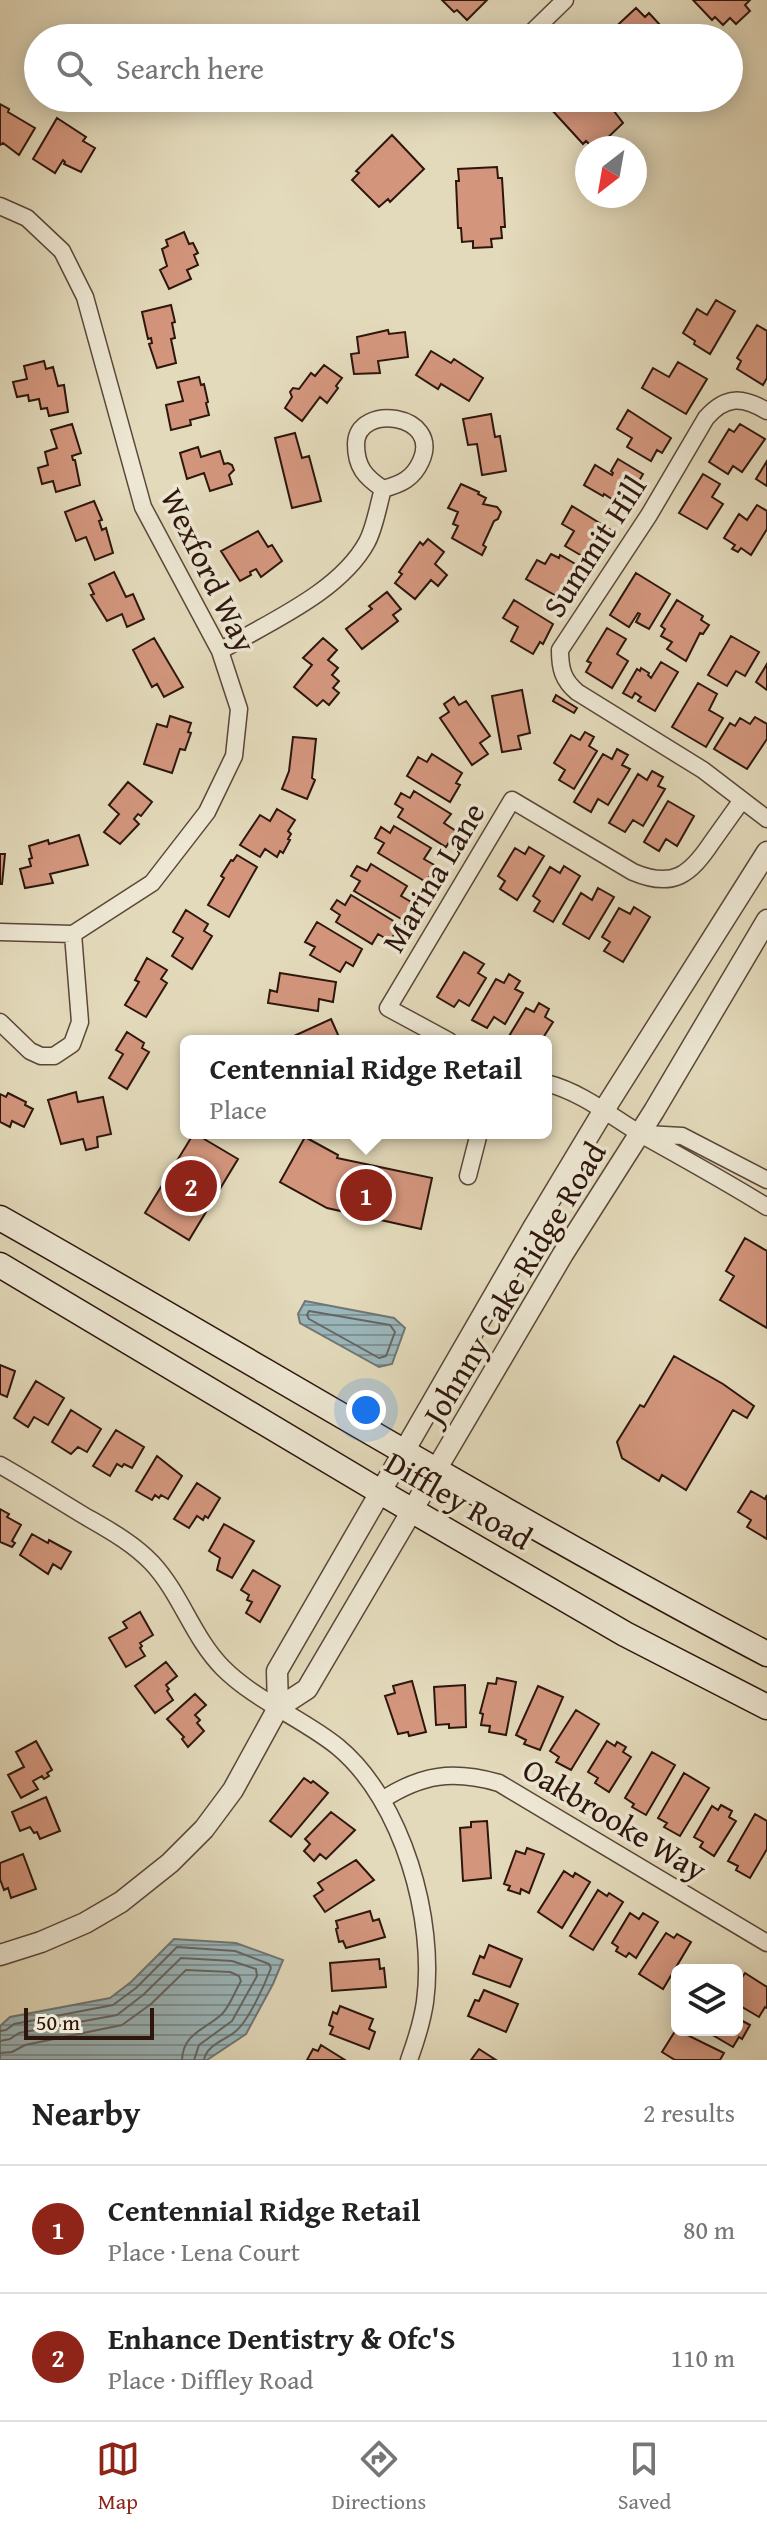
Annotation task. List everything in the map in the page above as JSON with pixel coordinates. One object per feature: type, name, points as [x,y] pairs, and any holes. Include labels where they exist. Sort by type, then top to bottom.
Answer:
[{"type":"main road","name":"Diffley Road","points":[[0,1218],[642,1588],[767,1654]]},
{"type":"main road","name":"Diffley Road","points":[[0,1265],[625,1634],[767,1707]]},
{"type":"street","points":[[540,24],[565,0]]},
{"type":"street","name":"Wexford Way","points":[[0,206],[27,218],[62,251],[85,297],[143,507],[220,651],[239,709],[234,756],[207,812],[152,883],[73,934]]},
{"type":"street","name":"Summit Hill","points":[[767,411],[752,402],[741,400],[728,401],[715,407],[649,515],[560,650],[562,675],[577,692],[703,770],[767,819]]},
{"type":"street","points":[[381,418],[397,418],[411,425],[423,437],[425,452],[417,469],[405,483],[383,489],[365,476],[356,457],[356,437],[366,424],[381,418]]},
{"type":"street","points":[[220,651],[323,590],[352,566],[369,539],[383,489]]},
{"type":"street","name":"Marina Lane","points":[[438,1035],[388,1008],[512,800],[633,872],[649,879],[667,879],[682,875],[696,866],[742,800]]},
{"type":"street","name":"Johnny Cake Ridge Road","points":[[278,1708],[277,1671],[604,1110],[767,852]]},
{"type":"street","name":"Johnny Cake Ridge Road","points":[[0,1955],[85,1923],[121,1902],[170,1863],[204,1829],[233,1790],[278,1708],[307,1689],[563,1254],[640,1134],[767,920]]},
{"type":"street","points":[[0,932],[73,934],[80,1022],[72,1044],[54,1056],[41,1056],[30,1051],[0,1022]]},
{"type":"street","points":[[552,1084],[604,1110],[767,1207]]},
{"type":"street","points":[[640,1134],[682,1136],[767,1180]]},
{"type":"street","points":[[468,1176],[477,1139]]},
{"type":"street","points":[[0,1465],[132,1546],[153,1564],[170,1585],[221,1667],[237,1681],[337,1746],[357,1766],[382,1800],[408,1857],[426,1950],[424,2007],[409,2060]]},
{"type":"street","name":"Oakbrooke Way","points":[[382,1800],[409,1784],[439,1775],[469,1776],[499,1783],[767,1943]]},
{"type":"water","points":[[305,1301],[394,1318],[405,1328],[392,1364],[379,1367],[300,1323],[298,1314]]},
{"type":"water","points":[[174,1939],[236,1943],[283,1960],[246,2034],[207,2060],[0,2060],[0,2026],[10,2017],[110,1998],[131,1982]]},
{"type":"building","points":[[442,0],[487,0],[467,20]]},
{"type":"building","points":[[693,0],[750,0],[745,5],[750,11],[736,24],[730,18],[724,24],[715,17],[712,20]]},
{"type":"building","points":[[636,8],[645,17],[649,13],[659,24],[619,24]]},
{"type":"building","points":[[0,104],[35,128],[19,155],[3,143],[0,145]]},
{"type":"building","points":[[554,112],[615,112],[623,123],[609,136],[576,136]]},
{"type":"building","points":[[57,118],[86,137],[83,141],[95,148],[81,172],[64,164],[63,160],[55,173],[33,159]]},
{"type":"building","points":[[392,135],[424,169],[390,202],[388,199],[379,207],[352,180],[359,173],[356,171]]},
{"type":"building","points":[[497,167],[498,178],[502,178],[505,227],[501,227],[502,238],[491,239],[492,247],[473,248],[473,241],[462,242],[461,228],[458,228],[458,169]]},
{"type":"building","points":[[184,232],[189,244],[193,243],[198,253],[194,255],[198,265],[187,270],[191,279],[169,289],[160,270],[167,266],[162,249],[168,246],[166,240]]},
{"type":"building","points":[[716,300],[735,311],[710,354],[683,333],[697,309],[707,315]]},
{"type":"building","points":[[171,305],[175,338],[171,339],[176,363],[157,368],[142,312]]},
{"type":"building","points":[[757,325],[767,331],[767,378],[763,385],[737,369],[741,361],[737,358]]},
{"type":"building","points":[[388,330],[389,334],[405,332],[408,357],[378,361],[380,373],[354,374],[351,354],[359,353],[357,337]]},
{"type":"building","points":[[431,351],[451,363],[454,359],[483,378],[469,401],[441,384],[438,389],[416,375]]},
{"type":"building","points":[[44,361],[46,369],[53,367],[58,386],[64,385],[68,412],[49,416],[47,408],[41,409],[39,399],[29,401],[28,395],[17,397],[13,382],[27,379],[24,366]]},
{"type":"building","points":[[678,362],[707,379],[686,414],[642,388],[653,368],[669,377]]},
{"type":"building","points":[[324,365],[342,378],[327,403],[320,397],[302,421],[285,408],[292,397],[290,392],[293,388],[299,389],[311,373],[315,376]]},
{"type":"building","points":[[199,377],[201,385],[204,384],[209,415],[190,420],[191,425],[171,430],[166,405],[183,401],[178,382]]},
{"type":"building","points":[[628,410],[671,438],[662,453],[657,450],[651,461],[627,447],[632,438],[617,429]]},
{"type":"building","points":[[491,414],[495,437],[500,436],[506,471],[482,475],[477,444],[468,445],[463,419]]},
{"type":"building","points":[[72,424],[81,453],[72,456],[80,485],[56,492],[53,481],[42,484],[38,468],[48,465],[45,452],[57,448],[51,430]]},
{"type":"building","points":[[740,424],[765,439],[742,472],[733,466],[728,474],[709,462],[729,429],[734,432]]},
{"type":"building","points":[[295,433],[302,458],[309,456],[321,501],[292,508],[275,438]]},
{"type":"building","points":[[198,447],[201,457],[220,451],[224,464],[232,465],[234,470],[229,475],[232,484],[210,491],[204,473],[187,479],[180,453]]},
{"type":"building","points":[[618,459],[643,474],[624,507],[584,485],[595,465],[612,475]]},
{"type":"building","points":[[767,461],[767,486],[756,479]]},
{"type":"building","points":[[703,474],[720,484],[712,497],[723,504],[707,529],[679,513]]},
{"type":"building","points":[[461,484],[486,498],[483,504],[497,507],[501,512],[483,545],[486,547],[482,555],[452,538],[458,526],[453,524],[458,512],[448,508]]},
{"type":"building","points":[[94,501],[102,520],[99,521],[102,530],[106,528],[113,553],[95,560],[86,537],[76,541],[65,512]]},
{"type":"building","points":[[757,505],[767,511],[767,529],[751,555],[741,548],[738,552],[732,549],[735,545],[724,538],[739,514],[747,520]]},
{"type":"building","points":[[572,506],[611,530],[599,551],[596,549],[589,560],[565,546],[574,531],[562,524]]},
{"type":"building","points":[[258,531],[282,561],[261,577],[256,569],[240,581],[221,551]]},
{"type":"building","points":[[428,539],[444,552],[435,564],[447,575],[438,586],[431,580],[415,599],[395,583],[420,542],[423,545]]},
{"type":"building","points":[[551,554],[559,558],[560,555],[584,569],[567,598],[562,595],[560,598],[526,579],[537,560],[545,564]]},
{"type":"building","points":[[114,572],[126,597],[133,594],[144,619],[127,627],[122,614],[107,621],[91,595],[94,594],[89,584]]},
{"type":"building","points":[[636,573],[670,594],[649,629],[636,622],[638,613],[629,627],[610,615]]},
{"type":"building","points":[[387,592],[401,609],[393,615],[398,621],[362,649],[346,629],[372,609],[369,606]]},
{"type":"building","points":[[514,600],[553,624],[543,644],[540,642],[533,654],[511,641],[518,627],[503,618]]},
{"type":"building","points":[[677,600],[703,616],[701,620],[709,625],[703,634],[700,633],[686,661],[667,649],[672,642],[661,636],[665,629],[661,626]]},
{"type":"building","points":[[607,628],[626,639],[617,654],[628,661],[612,688],[586,672],[591,663],[587,661]]},
{"type":"building","points":[[731,636],[759,652],[745,676],[736,671],[727,686],[708,675]]},
{"type":"building","points":[[154,638],[183,687],[164,697],[157,684],[152,687],[133,650]]},
{"type":"building","points":[[323,638],[337,650],[328,660],[338,668],[332,675],[339,681],[333,688],[339,693],[329,705],[323,700],[317,706],[294,687],[312,665],[303,658]]},
{"type":"building","points":[[661,662],[678,672],[655,711],[638,701],[641,697],[635,693],[632,698],[623,693],[637,669],[649,673],[651,678]]},
{"type":"building","points":[[767,664],[767,690],[756,682]]},
{"type":"building","points":[[698,683],[717,694],[709,710],[723,718],[706,747],[672,727]]},
{"type":"building","points":[[522,690],[530,733],[518,736],[521,749],[502,752],[492,696]]},
{"type":"building","points":[[556,695],[577,708],[574,713],[553,701]]},
{"type":"building","points":[[454,697],[459,705],[466,701],[490,736],[480,743],[488,754],[472,765],[440,718],[449,712],[444,704]]},
{"type":"building","points":[[170,716],[191,723],[185,750],[180,749],[172,773],[144,764],[157,724],[167,727]]},
{"type":"building","points":[[755,717],[767,724],[767,739],[747,769],[714,749],[730,723],[735,726],[740,718],[750,724]]},
{"type":"building","points":[[585,732],[594,737],[589,746],[597,751],[574,789],[559,780],[565,770],[554,763],[571,735],[580,740]]},
{"type":"building","points":[[293,737],[316,739],[312,778],[315,780],[307,799],[282,789],[289,771]]},
{"type":"building","points":[[617,749],[628,755],[622,765],[630,769],[608,805],[598,799],[591,812],[574,802],[603,754],[612,759]]},
{"type":"building","points":[[432,754],[462,773],[456,783],[460,785],[450,802],[407,776],[418,757],[427,762]]},
{"type":"building","points":[[652,771],[663,777],[658,786],[665,789],[643,826],[633,820],[625,832],[609,823],[638,774],[647,780]]},
{"type":"building","points":[[128,782],[152,802],[141,816],[138,814],[134,819],[139,824],[120,844],[104,832],[119,814],[109,805]]},
{"type":"building","points":[[414,791],[451,814],[444,823],[456,831],[446,847],[398,817],[403,809],[395,804],[401,793],[410,798]]},
{"type":"building","points":[[668,801],[694,816],[677,846],[666,839],[659,851],[644,842]]},
{"type":"building","points":[[277,809],[295,820],[288,831],[290,840],[283,853],[280,851],[277,857],[265,849],[260,857],[240,845],[260,815],[270,821]]},
{"type":"building","points":[[394,826],[431,848],[424,859],[436,866],[426,882],[378,853],[384,843],[375,838],[381,827],[390,833]]},
{"type":"building","points":[[79,835],[88,865],[50,874],[53,883],[25,888],[20,869],[31,866],[29,846]]},
{"type":"building","points":[[529,847],[544,856],[517,900],[500,889],[505,881],[498,876],[515,848],[525,854]]},
{"type":"building","points":[[0,854],[5,854],[2,884],[0,884]]},
{"type":"building","points":[[237,855],[257,867],[229,917],[208,905],[224,878],[221,876]]},
{"type":"building","points":[[371,864],[407,886],[401,896],[413,903],[403,920],[354,891],[360,881],[351,876],[357,866],[367,871]]},
{"type":"building","points":[[564,866],[580,876],[553,922],[534,911],[540,901],[533,896],[550,867],[560,873]]},
{"type":"building","points":[[598,888],[614,897],[589,939],[563,924],[581,893],[592,900]]},
{"type":"building","points":[[351,895],[400,925],[390,941],[378,934],[372,944],[336,922],[340,915],[331,909],[337,900],[345,905]]},
{"type":"building","points":[[634,907],[650,917],[623,962],[604,951],[610,942],[602,937],[619,908],[630,914]]},
{"type":"building","points":[[186,910],[208,924],[204,931],[212,936],[192,969],[172,956],[183,938],[173,932]]},
{"type":"building","points":[[317,922],[362,949],[353,966],[346,962],[340,972],[310,955],[315,947],[305,942]]},
{"type":"building","points":[[464,952],[484,964],[478,973],[486,978],[469,1006],[459,1000],[454,1007],[437,997]]},
{"type":"building","points":[[147,958],[167,970],[161,979],[167,983],[146,1017],[125,1005],[139,982],[135,980]]},
{"type":"building","points":[[280,973],[336,982],[333,1002],[319,999],[318,1011],[268,1003],[270,990],[277,992]]},
{"type":"building","points":[[509,974],[520,981],[515,989],[523,993],[505,1024],[494,1017],[487,1028],[472,1020],[496,979],[504,983]]},
{"type":"building","points":[[539,1003],[549,1009],[545,1017],[553,1022],[545,1035],[510,1035],[526,1008],[534,1012]]},
{"type":"building","points":[[331,1019],[338,1035],[296,1035]]},
{"type":"building","points":[[127,1032],[144,1043],[142,1048],[149,1052],[127,1089],[109,1078],[123,1054],[116,1050]]},
{"type":"building","points":[[76,1092],[78,1102],[103,1097],[111,1134],[97,1137],[98,1147],[86,1150],[83,1139],[61,1144],[48,1100]]},
{"type":"building","points":[[8,1093],[33,1109],[24,1127],[12,1121],[10,1127],[0,1122],[0,1094],[6,1097]]},
{"type":"building","points":[[190,1139],[204,1139],[238,1159],[189,1240],[145,1213]]},
{"type":"building","points":[[304,1139],[338,1155],[337,1158],[432,1178],[421,1229],[327,1208],[280,1182]]},
{"type":"building","points":[[745,1238],[767,1251],[767,1328],[720,1300],[734,1276],[726,1271]]},
{"type":"building","points":[[674,1356],[754,1406],[747,1418],[733,1410],[686,1490],[662,1475],[659,1481],[622,1458],[617,1442],[640,1405],[644,1407]]},
{"type":"building","points":[[0,1365],[15,1371],[7,1397],[0,1394]]},
{"type":"building","points":[[36,1381],[64,1398],[48,1425],[34,1417],[28,1427],[14,1418]]},
{"type":"building","points":[[71,1410],[101,1429],[87,1452],[78,1447],[71,1454],[52,1442]]},
{"type":"building","points":[[116,1430],[144,1447],[132,1468],[117,1464],[110,1476],[93,1466]]},
{"type":"building","points":[[157,1456],[182,1476],[168,1499],[155,1495],[152,1500],[136,1491]]},
{"type":"building","points":[[197,1483],[220,1498],[208,1518],[205,1516],[203,1520],[197,1516],[189,1528],[174,1519]]},
{"type":"building","points":[[751,1491],[765,1499],[767,1495],[767,1539],[747,1527],[751,1520],[738,1512]]},
{"type":"building","points":[[0,1509],[21,1525],[12,1547],[0,1542]]},
{"type":"building","points":[[224,1524],[254,1541],[232,1578],[217,1570],[220,1558],[209,1551]]},
{"type":"building","points":[[32,1534],[71,1552],[61,1569],[53,1564],[48,1574],[20,1555]]},
{"type":"building","points":[[253,1570],[280,1586],[260,1622],[246,1613],[252,1602],[247,1600],[249,1595],[241,1590]]},
{"type":"building","points":[[140,1612],[153,1635],[140,1643],[145,1656],[126,1667],[109,1638],[127,1628],[123,1622]]},
{"type":"building","points":[[166,1662],[177,1676],[166,1685],[173,1700],[155,1713],[135,1686]]},
{"type":"building","points":[[497,1678],[516,1682],[506,1735],[489,1732],[490,1726],[481,1725],[483,1714],[480,1713],[488,1683],[496,1684]]},
{"type":"building","points":[[412,1681],[426,1732],[409,1736],[408,1732],[398,1734],[385,1696],[395,1693],[393,1686]]},
{"type":"building","points":[[465,1685],[466,1727],[436,1725],[434,1687]]},
{"type":"building","points":[[538,1686],[563,1697],[540,1750],[524,1744],[526,1740],[516,1735]]},
{"type":"building","points":[[195,1694],[206,1705],[195,1715],[204,1731],[188,1747],[182,1739],[184,1737],[167,1719]]},
{"type":"building","points":[[576,1710],[599,1724],[571,1770],[556,1762],[559,1757],[550,1751]]},
{"type":"building","points":[[36,1741],[52,1770],[44,1779],[42,1776],[33,1781],[38,1789],[21,1798],[8,1775],[24,1767],[16,1752]]},
{"type":"building","points":[[607,1741],[626,1747],[623,1752],[631,1757],[609,1792],[595,1783],[598,1778],[588,1772]]},
{"type":"building","points":[[652,1752],[675,1765],[646,1815],[632,1807],[634,1804],[625,1798]]},
{"type":"building","points":[[684,1773],[709,1788],[680,1836],[664,1827],[667,1823],[658,1818]]},
{"type":"building","points":[[304,1778],[328,1793],[291,1837],[270,1821]]},
{"type":"building","points":[[46,1797],[60,1831],[40,1839],[30,1827],[20,1831],[12,1812]]},
{"type":"building","points":[[721,1805],[732,1811],[729,1817],[736,1821],[714,1856],[700,1847],[703,1842],[694,1837],[712,1806],[718,1810]]},
{"type":"building","points":[[331,1812],[355,1830],[326,1859],[320,1854],[314,1861],[304,1851],[310,1844],[305,1839]]},
{"type":"building","points":[[755,1814],[767,1821],[767,1849],[750,1878],[728,1861]]},
{"type":"building","points":[[487,1821],[491,1878],[463,1881],[460,1828],[471,1827],[471,1822]]},
{"type":"building","points":[[527,1848],[544,1854],[529,1893],[521,1889],[520,1894],[508,1890],[510,1886],[504,1884],[516,1851],[525,1854]]},
{"type":"building","points":[[23,1854],[36,1889],[11,1898],[8,1888],[4,1890],[0,1879],[0,1863]]},
{"type":"building","points":[[356,1860],[374,1880],[325,1912],[314,1896],[323,1890],[318,1883]]},
{"type":"building","points":[[564,1871],[573,1877],[575,1873],[590,1882],[562,1928],[538,1912]]},
{"type":"building","points":[[598,1890],[623,1902],[593,1950],[570,1936]]},
{"type":"building","points":[[370,1911],[373,1921],[379,1919],[385,1937],[346,1948],[343,1941],[339,1942],[336,1921]]},
{"type":"building","points":[[630,1913],[639,1919],[643,1913],[658,1922],[636,1958],[629,1953],[626,1957],[616,1951],[618,1947],[612,1943]]},
{"type":"building","points":[[666,1933],[674,1938],[677,1934],[691,1942],[678,1964],[671,1964],[671,1976],[663,1989],[639,1974]]},
{"type":"building","points":[[489,1945],[522,1959],[510,1987],[473,1974],[480,1956],[484,1958]]},
{"type":"building","points":[[379,1959],[380,1969],[384,1968],[386,1987],[332,1991],[330,1963]]},
{"type":"building","points":[[745,1973],[767,1987],[767,2008],[759,2017],[743,2008]]},
{"type":"building","points":[[484,1990],[518,2004],[506,2032],[468,2016],[475,2000],[479,2001]]},
{"type":"building","points":[[340,2006],[373,2019],[369,2029],[375,2032],[369,2049],[330,2034],[333,2012],[337,2014]]},
{"type":"building","points":[[743,2021],[750,2025],[742,2039],[739,2037],[733,2047],[714,2036],[743,2036]]},
{"type":"building","points":[[672,2036],[689,2036],[724,2053],[720,2060],[675,2060],[662,2052]]},
{"type":"building","points":[[321,2045],[345,2060],[307,2060],[313,2049],[318,2051]]},
{"type":"building","points":[[479,2049],[496,2060],[471,2060]]},
{"type":"place","name":"Enhance Dentistry & Ofc'S","points":[[191,1186]]},
{"type":"place","name":"Centennial Ridge Retail","points":[[366,1195]]}]
